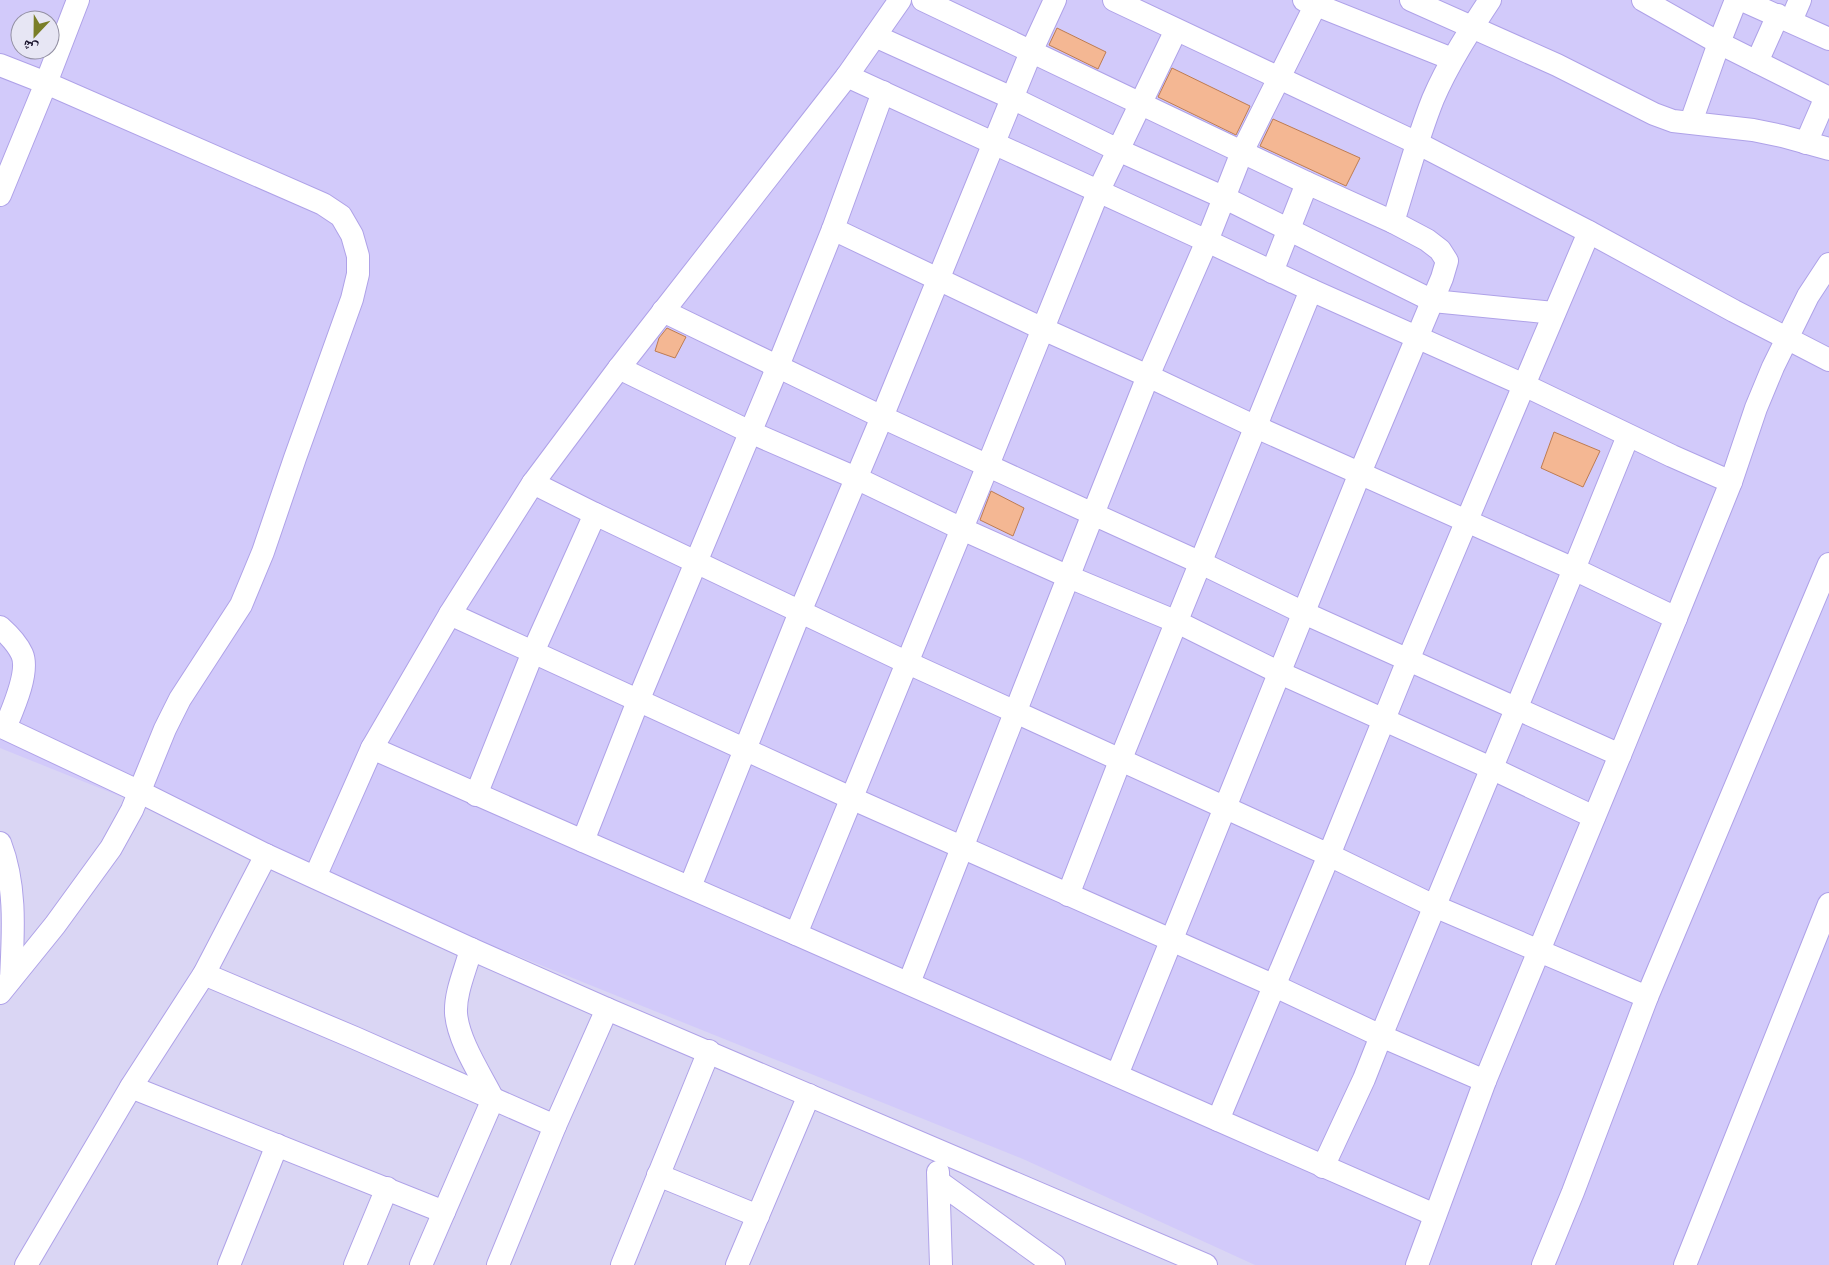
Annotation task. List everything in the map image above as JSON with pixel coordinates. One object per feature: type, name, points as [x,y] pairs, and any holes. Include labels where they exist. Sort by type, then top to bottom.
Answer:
[{"type":"street","points":[[0,195],[78,0]]},
{"type":"street","points":[[315,877],[372,748],[450,614],[533,484],[619,368],[847,76],[900,0]]},
{"type":"street","points":[[923,0],[1307,184],[1393,222],[1427,240],[1440,250],[1447,261],[1433,301],[1360,473],[1226,809],[1117,1075]]},
{"type":"street","points":[[690,887],[800,612],[1054,0]]},
{"type":"street","points":[[1114,0],[1148,7],[1176,30],[1278,76],[1417,143],[1829,360]]},
{"type":"street","points":[[1411,0],[1556,65],[1654,114],[1673,121],[1753,130],[1829,149]]},
{"type":"street","points":[[1393,222],[1417,143],[1433,99],[1452,59],[1490,0]]},
{"type":"street","points":[[1642,0],[1719,43],[1826,92],[1806,143]]},
{"type":"street","points":[[1691,122],[1736,0]]},
{"type":"street","points":[[1742,0],[1829,39]]},
{"type":"street","points":[[1757,62],[1784,18],[1800,0]]},
{"type":"street","points":[[909,983],[1148,376],[1207,241],[1242,152],[1312,2],[1452,59]]},
{"type":"street","points":[[796,934],[908,663],[1098,192],[1176,30]]},
{"type":"street","points":[[875,36],[1225,198],[1433,301],[1554,313]]},
{"type":"street","points":[[0,64],[46,82],[323,204],[341,216],[352,235],[358,256],[358,274],[352,299],[252,583],[241,605],[180,699],[165,729],[140,792],[111,848],[55,925],[6,986]]},
{"type":"street","points":[[847,76],[1311,290],[1524,385],[1628,436],[1731,482]]},
{"type":"street","points":[[583,841],[638,701],[833,229],[883,92]]},
{"type":"street","points":[[1272,272],[1307,184]]},
{"type":"street","points":[[833,229],[1043,329],[1256,427],[1574,569],[1676,618]]},
{"type":"street","points":[[1218,1120],[1329,856],[1408,660],[1589,232]]},
{"type":"street","points":[[1417,1265],[1486,1081],[1731,482],[1756,408],[1786,338],[1808,296],[1829,264]]},
{"type":"street","points":[[1068,895],[1120,761],[1311,290]]},
{"type":"street","points":[[663,311],[882,417],[1201,563],[1304,613],[1620,755]]},
{"type":"street","points":[[619,368],[750,432],[856,478],[962,529],[1177,622],[1280,673],[1491,768],[1594,817]]},
{"type":"street","points":[[1322,1167],[1364,1079],[1628,436]]},
{"type":"street","points":[[533,484],[908,663],[1434,906],[1647,997]]},
{"type":"street","points":[[476,795],[533,652],[595,514]]},
{"type":"street","points":[[1542,1265],[1574,1192],[1647,997],[1829,564]]},
{"type":"street","points":[[450,614],[851,798],[1275,986],[1381,1036],[1486,1081]]},
{"type":"street","points":[[0,627],[13,638],[23,655],[23,673],[14,706],[2,727],[315,877],[607,1009],[1206,1265]]},
{"type":"street","points":[[372,748],[909,983],[1322,1167],[1435,1215]]},
{"type":"street","points":[[0,843],[10,877],[12,897],[13,943],[6,986]]},
{"type":"street","points":[[26,1265],[131,1087],[204,974],[266,854]]},
{"type":"street","points":[[1685,1265],[1829,904]]},
{"type":"street","points":[[421,1265],[493,1099],[458,1027],[456,1012],[458,998],[472,948]]},
{"type":"street","points":[[204,974],[555,1126]]},
{"type":"street","points":[[498,1265],[555,1126],[607,1009]]},
{"type":"street","points":[[622,1265],[709,1052]]},
{"type":"street","points":[[131,1087],[444,1212]]},
{"type":"street","points":[[737,1265],[809,1095]]},
{"type":"street","points":[[229,1265],[277,1145]]},
{"type":"street","points":[[937,1151],[941,1265]]},
{"type":"street","points":[[658,1175],[758,1216]]},
{"type":"street","points":[[939,1182],[1054,1265]]},
{"type":"street","points":[[354,1265],[387,1188]]},
{"type":"shaded area","points":[[0,0],[1829,0],[1829,1265],[1255,1265],[1023,1159],[0,748]]},
{"type":"building","points":[[1057,28],[1106,52],[1098,69],[1049,45]]},
{"type":"building","points":[[1172,68],[1250,106],[1236,135],[1158,97]]},
{"type":"building","points":[[1273,119],[1360,158],[1346,186],[1260,146]]},
{"type":"building","points":[[667,328],[686,337],[675,358],[655,351],[659,338]]},
{"type":"building","points":[[1554,432],[1600,451],[1583,487],[1541,468]]},
{"type":"building","points":[[991,491],[1024,508],[1013,536],[980,520]]}]
